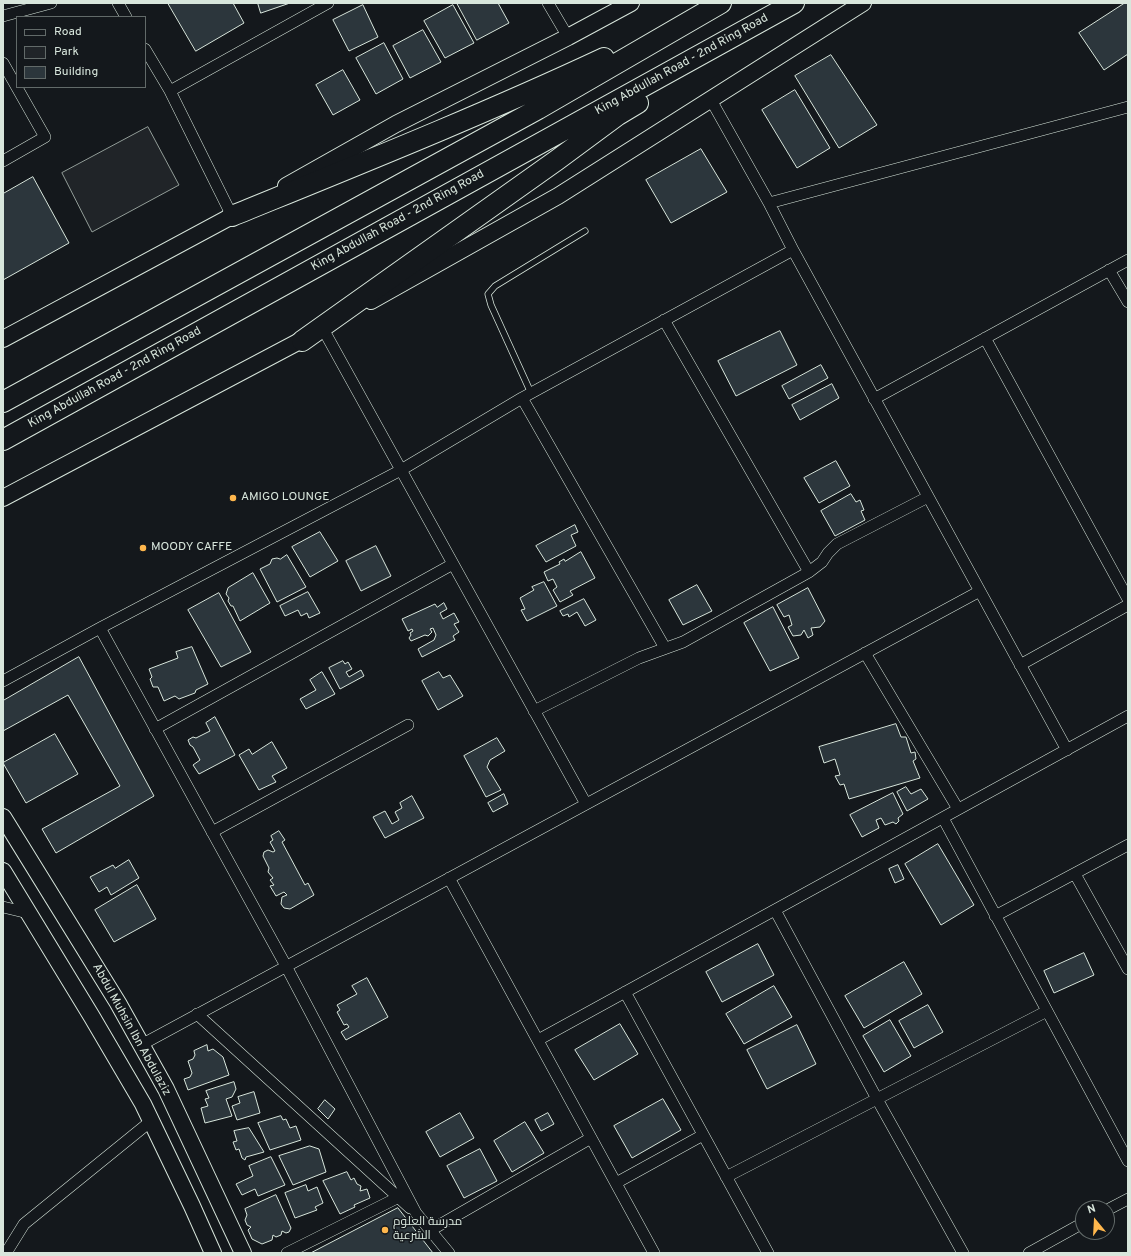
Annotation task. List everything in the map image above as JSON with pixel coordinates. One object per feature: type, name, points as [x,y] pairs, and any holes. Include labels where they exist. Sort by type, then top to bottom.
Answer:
[{"type":"highway","points":[[232,216],[424,138],[546,84],[720,3]]},
{"type":"highway","points":[[3,402],[538,109],[720,3]]},
{"type":"highway","points":[[302,341],[618,115],[787,7]]},
{"type":"highway","name":"King Abdullah Road - 2nd Ring Road","points":[[3,440],[787,7]]},
{"type":"main road","points":[[3,339],[232,216],[396,124],[568,37],[631,3]]},
{"type":"main road","points":[[3,498],[302,341],[558,196],[864,3]]},
{"type":"main road","name":"Abdul Muhsin Ibn Abdulaziz","points":[[3,817],[118,1003],[166,1089],[243,1253]]},
{"type":"main road","points":[[3,871],[143,1104],[213,1253]]},
{"type":"street","points":[[3,16],[51,3]]},
{"type":"street","points":[[118,3],[125,16]]},
{"type":"street","points":[[548,3],[568,37]]},
{"type":"street","points":[[170,91],[323,4]]},
{"type":"street","points":[[146,51],[170,91],[232,216]]},
{"type":"street","points":[[3,64],[16,86]]},
{"type":"street","points":[[3,162],[46,137],[17,88]]},
{"type":"street","points":[[711,100],[769,203],[874,399],[1067,750]]},
{"type":"street","points":[[769,203],[1128,107]]},
{"type":"street","points":[[3,681],[100,628],[401,470],[526,395],[793,250]]},
{"type":"street","points":[[874,399],[1128,260]]},
{"type":"street","points":[[1109,270],[1128,302]]},
{"type":"street","points":[[664,320],[809,572]]},
{"type":"street","points":[[323,329],[586,804]]},
{"type":"street","points":[[985,338],[1128,599]]},
{"type":"street","points":[[526,395],[664,648]]},
{"type":"street","points":[[534,711],[639,658],[683,642],[809,572],[822,562],[837,544],[928,497]]},
{"type":"street","points":[[155,729],[453,564]]},
{"type":"street","points":[[141,1045],[980,591]]},
{"type":"street","points":[[1020,665],[1128,605]]},
{"type":"street","points":[[100,628],[286,966],[416,1213]]},
{"type":"street","points":[[865,653],[958,809]]},
{"type":"street","points":[[538,1040],[1128,716]]},
{"type":"street","points":[[212,832],[408,725]]},
{"type":"street","points":[[943,818],[1128,1160]]},
{"type":"street","points":[[995,916],[1128,846]]},
{"type":"street","points":[[1076,874],[1128,968]]},
{"type":"street","points":[[449,878],[654,1253]]},
{"type":"street","points":[[3,907],[28,913]]},
{"type":"street","points":[[774,910],[963,1253]]},
{"type":"street","points":[[625,992],[768,1253]]},
{"type":"street","points":[[726,1177],[1047,1011]]},
{"type":"street","points":[[197,1014],[416,1213],[449,1253]]},
{"type":"street","points":[[6,1253],[24,1224],[151,1121]]},
{"type":"street","points":[[616,1183],[703,1135]]},
{"type":"street","points":[[431,1230],[591,1138]]},
{"type":"street","points":[[287,1253],[399,1197]]},
{"type":"street","points":[[1115,1206],[1128,1199]]},
{"type":"street","points":[[1028,1253],[1075,1227]]},
{"type":"lane","points":[[526,395],[488,294],[495,286],[585,231]]},
{"type":"green space","points":[[148,127],[179,185],[92,232],[62,173]]},
{"type":"building","points":[[168,3],[233,3],[244,23],[196,51]]},
{"type":"building","points":[[258,3],[290,3],[261,13]]},
{"type":"building","points":[[457,3],[498,3],[509,23],[477,40]]},
{"type":"building","points":[[1125,3],[1128,3],[1128,54],[1104,70],[1079,33]]},
{"type":"building","points":[[363,5],[378,37],[349,51],[333,20]]},
{"type":"building","points":[[453,5],[474,43],[445,58],[424,21]]},
{"type":"building","points":[[423,30],[441,62],[410,78],[393,46]]},
{"type":"building","points":[[384,43],[403,79],[376,94],[356,58]]},
{"type":"building","points":[[831,55],[877,125],[839,148],[795,76]]},
{"type":"building","points":[[343,70],[360,100],[333,115],[316,85]]},
{"type":"building","points":[[795,90],[830,148],[797,168],[762,110]]},
{"type":"building","points":[[701,149],[727,192],[671,223],[646,180]]},
{"type":"building","points":[[33,177],[69,243],[3,280],[3,194]]},
{"type":"building","points":[[780,331],[797,365],[736,396],[718,361]]},
{"type":"building","points":[[821,365],[828,378],[789,399],[782,386]]},
{"type":"building","points":[[832,384],[839,398],[800,420],[792,405]]},
{"type":"building","points":[[836,461],[850,486],[819,503],[804,478]]},
{"type":"building","points":[[851,494],[856,502],[860,500],[864,510],[861,511],[865,520],[835,536],[821,511]]},
{"type":"building","points":[[575,525],[578,532],[571,535],[576,546],[546,562],[536,546]]},
{"type":"building","points":[[320,532],[338,561],[310,577],[292,547]]},
{"type":"building","points":[[376,546],[391,576],[361,591],[346,561]]},
{"type":"building","points":[[581,552],[595,578],[570,591],[573,595],[560,602],[553,590],[557,587],[553,579],[548,581],[544,572],[560,564],[559,562],[564,559],[565,561]]},
{"type":"building","points":[[287,555],[306,587],[277,602],[260,569],[270,564],[272,559],[280,559]]},
{"type":"building","points":[[253,573],[270,603],[240,621],[233,606],[231,606],[228,601],[229,598],[226,594],[228,588]]},
{"type":"building","points":[[544,582],[557,606],[527,621],[521,610],[525,609],[520,598],[534,590],[532,587]]},
{"type":"building","points":[[697,585],[712,611],[683,625],[669,600]]},
{"type":"building","points":[[808,588],[825,621],[820,627],[811,628],[813,635],[808,638],[804,630],[801,635],[793,636],[788,627],[792,625],[789,615],[784,617],[777,605]]},
{"type":"building","points":[[308,592],[320,613],[309,618],[307,613],[301,616],[298,610],[285,616],[280,606]]},
{"type":"building","points":[[219,593],[251,652],[221,667],[188,610]]},
{"type":"building","points":[[584,599],[596,620],[585,626],[577,612],[569,617],[568,614],[563,616],[560,611]]},
{"type":"building","points":[[444,603],[447,609],[440,613],[443,619],[454,613],[459,622],[454,624],[459,632],[453,636],[455,640],[422,657],[418,649],[434,640],[436,635],[433,628],[430,629],[432,632],[428,636],[425,635],[411,641],[409,638],[411,635],[410,633],[413,631],[412,629],[408,631],[402,619],[435,604],[437,607]]},
{"type":"building","points":[[773,607],[799,658],[770,671],[744,623]]},
{"type":"building","points":[[192,647],[208,684],[196,690],[195,693],[179,699],[175,696],[164,701],[158,687],[153,687],[149,669],[178,658],[176,652]]},
{"type":"building","points":[[79,657],[154,796],[56,853],[42,829],[120,786],[68,695],[3,731],[3,701]]},
{"type":"building","points":[[343,661],[345,664],[348,662],[352,669],[346,672],[349,677],[361,670],[364,676],[340,689],[329,668]]},
{"type":"building","points":[[322,672],[335,694],[306,709],[300,699],[316,690],[310,680]]},
{"type":"building","points":[[439,672],[443,678],[450,675],[463,696],[438,710],[422,681]]},
{"type":"building","points":[[215,717],[235,755],[199,774],[193,765],[200,760],[188,740],[210,731],[206,723]]},
{"type":"building","points":[[896,724],[901,737],[906,737],[911,753],[915,752],[916,759],[913,761],[920,778],[849,799],[844,784],[840,785],[835,776],[840,775],[835,759],[824,763],[819,747]]},
{"type":"building","points":[[55,734],[78,774],[26,803],[3,763]]},
{"type":"building","points":[[497,738],[505,751],[490,760],[487,767],[501,790],[486,797],[464,756]]},
{"type":"building","points":[[272,742],[287,768],[272,776],[276,782],[259,790],[239,755],[249,749],[252,754]]},
{"type":"building","points":[[906,787],[911,794],[921,789],[928,799],[907,811],[897,792]]},
{"type":"building","points":[[893,793],[903,814],[898,818],[899,821],[896,824],[893,822],[885,825],[881,818],[876,820],[879,828],[862,837],[850,815]]},
{"type":"building","points":[[504,794],[508,804],[493,812],[488,803]]},
{"type":"building","points":[[412,796],[424,818],[385,838],[373,817],[385,811],[392,824],[399,820],[395,812],[402,808],[400,803]]},
{"type":"building","points":[[279,831],[285,840],[282,842],[305,885],[308,883],[314,895],[290,909],[284,908],[281,904],[282,897],[287,895],[284,892],[276,896],[270,886],[274,885],[270,880],[273,878],[268,872],[269,868],[263,856],[264,852],[268,850],[273,852],[275,851],[270,842],[273,840],[271,836]]},
{"type":"building","points":[[938,844],[974,905],[941,925],[905,864]]},
{"type":"building","points":[[129,860],[139,878],[111,895],[107,887],[99,892],[90,877],[113,865],[115,868]]},
{"type":"building","points":[[898,865],[904,879],[895,883],[889,869]]},
{"type":"building","points":[[137,885],[156,919],[114,942],[95,910]]},
{"type":"building","points":[[758,944],[774,975],[722,1002],[706,972]]},
{"type":"building","points":[[1084,953],[1094,975],[1054,993],[1044,971]]},
{"type":"building","points":[[904,962],[922,994],[864,1028],[845,996]]},
{"type":"building","points":[[367,978],[388,1017],[346,1040],[341,1032],[349,1027],[347,1024],[344,1025],[337,1012],[340,1010],[337,1005],[357,994],[352,986]]},
{"type":"building","points":[[774,986],[792,1017],[744,1044],[726,1014]]},
{"type":"building","points":[[928,1005],[943,1032],[914,1048],[899,1021]]},
{"type":"building","points":[[890,1020],[911,1056],[884,1072],[863,1036]]},
{"type":"building","points":[[620,1024],[638,1054],[594,1080],[575,1050]]},
{"type":"building","points":[[797,1025],[816,1064],[767,1089],[747,1050]]},
{"type":"building","points":[[207,1045],[208,1051],[213,1049],[223,1057],[229,1075],[188,1090],[184,1079],[190,1077],[192,1073],[188,1061],[193,1059],[195,1055],[194,1051]]},
{"type":"building","points":[[234,1082],[236,1089],[232,1097],[226,1099],[232,1116],[205,1123],[201,1108],[208,1106],[205,1099],[209,1098],[206,1091]]},
{"type":"building","points":[[254,1092],[260,1113],[237,1120],[232,1106],[240,1103],[238,1097]]},
{"type":"building","points":[[663,1099],[681,1130],[632,1158],[614,1126]]},
{"type":"building","points":[[325,1100],[335,1109],[328,1119],[318,1109]]},
{"type":"building","points":[[460,1113],[474,1138],[440,1157],[426,1132]]},
{"type":"building","points":[[548,1113],[554,1124],[541,1131],[535,1120]]},
{"type":"building","points":[[281,1116],[283,1120],[286,1119],[290,1128],[296,1126],[301,1140],[270,1150],[258,1123]]},
{"type":"building","points":[[525,1122],[544,1153],[512,1172],[494,1141]]},
{"type":"building","points":[[249,1128],[264,1152],[246,1157],[245,1160],[242,1158],[239,1149],[236,1150],[233,1142],[237,1141],[234,1131]]},
{"type":"building","points":[[310,1146],[319,1149],[326,1172],[293,1185],[279,1156]]},
{"type":"building","points":[[480,1149],[497,1181],[464,1198],[447,1166]]},
{"type":"building","points":[[271,1157],[285,1185],[258,1196],[255,1189],[242,1195],[236,1184],[253,1176],[249,1166]]},
{"type":"building","points":[[347,1172],[351,1180],[354,1178],[357,1184],[361,1186],[360,1191],[367,1189],[370,1198],[354,1205],[355,1207],[340,1214],[323,1181]]},
{"type":"building","points":[[306,1185],[308,1191],[317,1187],[323,1203],[315,1207],[317,1210],[295,1218],[285,1193]]},
{"type":"building","points":[[276,1195],[291,1228],[289,1232],[286,1233],[282,1231],[281,1235],[276,1237],[273,1235],[272,1240],[262,1244],[252,1239],[248,1230],[251,1227],[247,1225],[245,1220],[247,1215],[245,1209]]},
{"type":"building","name":"مدرسة العلوم الشرعية","points":[[398,1208],[433,1253],[311,1253]]},
{"type":"place","name":"AMIGO LOUNGE","points":[[233,498]]},
{"type":"place","name":"MOODY CAFFE","points":[[143,548]]},
{"type":"place","name":"مدرسة العلوم الشرعية","points":[[385,1230]]}]
